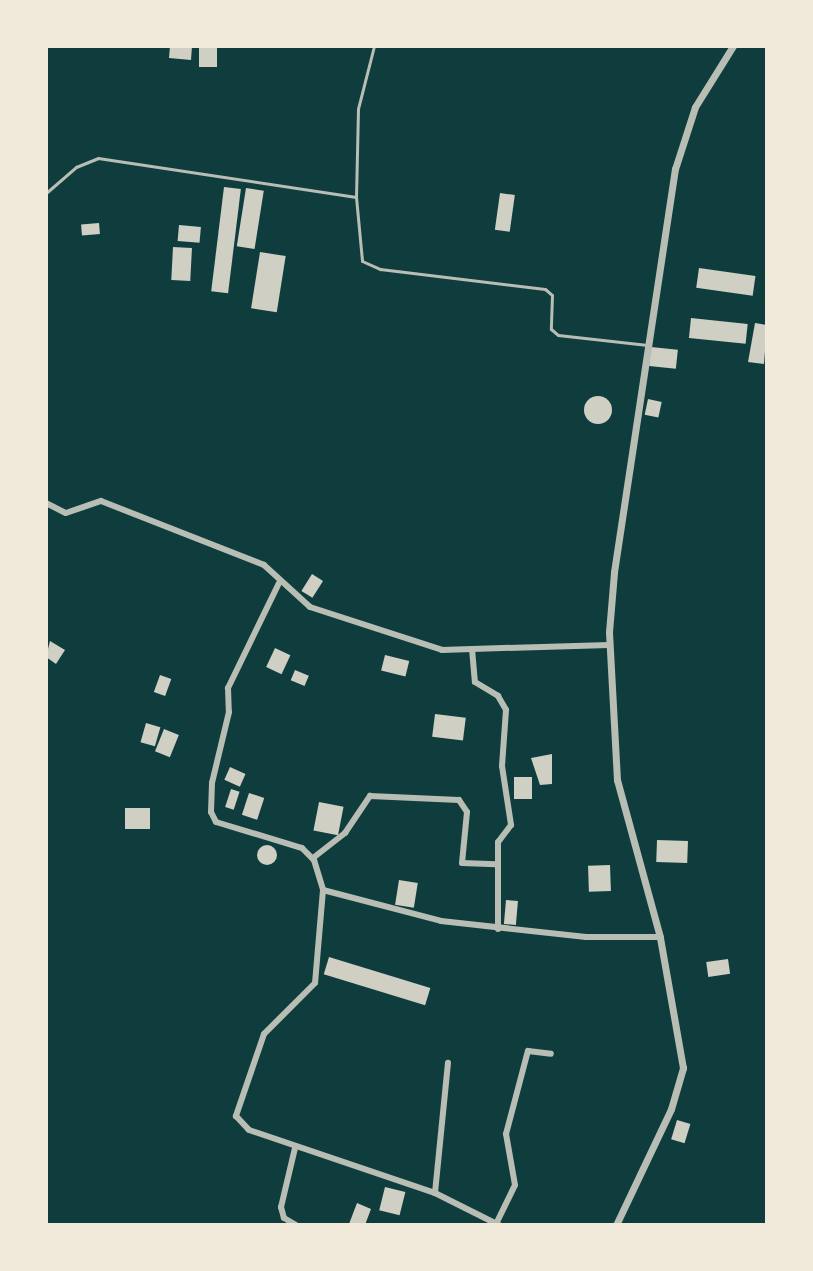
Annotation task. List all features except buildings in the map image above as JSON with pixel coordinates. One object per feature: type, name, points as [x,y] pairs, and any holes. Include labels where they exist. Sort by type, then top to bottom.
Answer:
[{"type":"street","points":[[616,1225],[671,1109],[683,1068],[660,937],[617,780],[609,645],[620,514],[675,169],[709,81],[733,46]]},
{"type":"street","points":[[46,503],[66,513],[101,501],[264,565],[279,583],[310,607],[442,650],[609,645]]},
{"type":"street","points":[[279,583],[228,688],[229,712],[212,783],[211,812],[216,822],[297,845],[313,858],[323,890],[315,983],[264,1034],[236,1112],[246,1128],[295,1148],[435,1193],[497,1224],[515,1185],[506,1134],[528,1051],[551,1054]]},
{"type":"street","points":[[472,649],[475,682],[498,696],[506,710],[502,766],[511,825],[498,842],[498,929]]},
{"type":"street","points":[[313,858],[345,833],[370,796],[459,800],[467,812],[462,863],[496,864]]},
{"type":"street","points":[[323,890],[441,921],[498,929],[660,937]]},
{"type":"street","points":[[435,1193],[448,1063]]},
{"type":"street","points":[[295,1148],[281,1211],[296,1225]]},
{"type":"lane","points":[[374,46],[358,109],[358,247],[366,264],[545,289],[552,295],[551,329],[558,335],[647,345]]},
{"type":"lane","points":[[46,193],[98,158],[356,197]]}]
